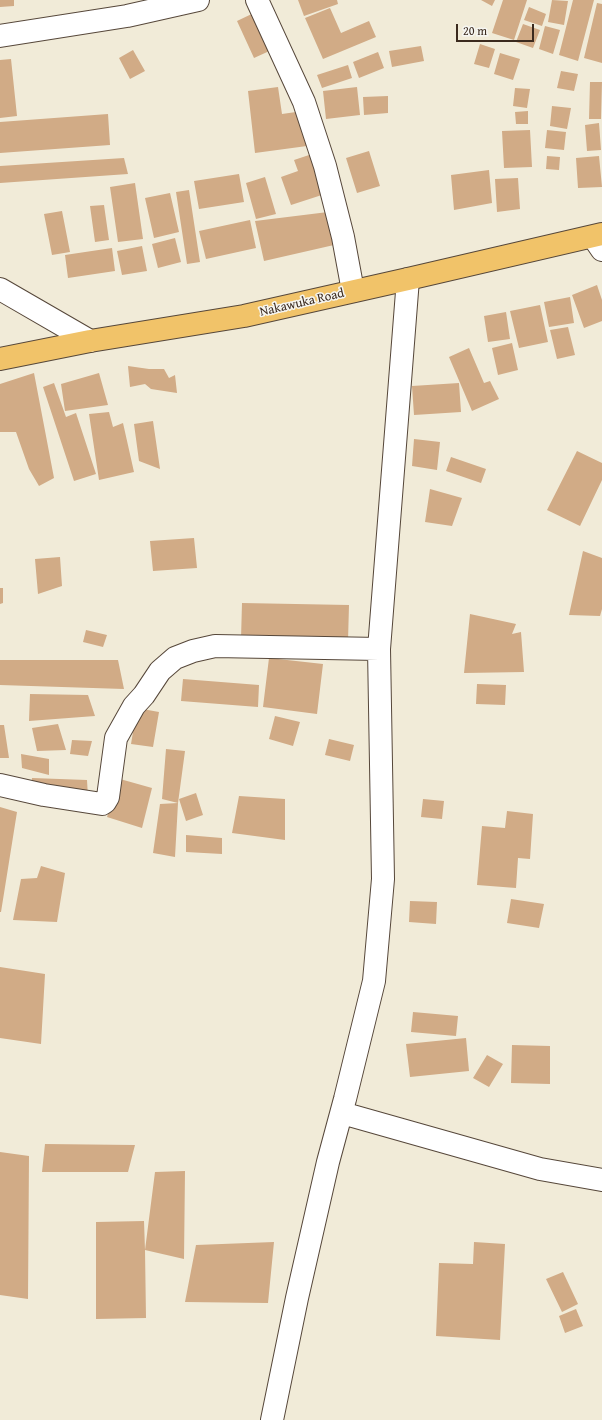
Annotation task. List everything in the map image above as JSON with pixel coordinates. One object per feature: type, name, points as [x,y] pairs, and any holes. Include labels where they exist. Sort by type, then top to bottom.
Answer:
[{"type":"main road","name":"Nakawuka Road","points":[[0,359],[90,340],[244,316],[408,279],[599,240]]},
{"type":"street","points":[[0,36],[127,16],[198,0]]},
{"type":"street","points":[[257,0],[304,102],[325,166],[342,236],[353,291]]},
{"type":"street","points":[[272,1420],[298,1290],[328,1162],[342,1113],[374,981],[382,887],[379,649],[408,279]]},
{"type":"street","points":[[0,289],[90,340]]},
{"type":"street","points":[[0,785],[44,795],[102,804],[105,802],[108,797],[116,738],[134,706],[144,695],[160,671],[175,658],[193,651],[215,646],[379,649]]},
{"type":"street","points":[[342,1113],[540,1169],[602,1180]]},
{"type":"building","points":[[0,0],[14,0],[14,6],[0,7]]},
{"type":"building","points":[[298,0],[337,0],[338,4],[304,16]]},
{"type":"building","points":[[481,0],[495,0],[492,6]]},
{"type":"building","points":[[503,0],[527,0],[514,40],[492,33]]},
{"type":"building","points":[[552,0],[568,1],[564,25],[548,22]]},
{"type":"building","points":[[573,0],[594,0],[578,61],[559,55]]},
{"type":"building","points":[[597,3],[602,4],[602,63],[584,58]]},
{"type":"building","points":[[529,7],[546,14],[542,26],[524,20]]},
{"type":"building","points":[[330,8],[341,33],[369,21],[376,37],[323,59],[305,18]]},
{"type":"building","points":[[258,11],[276,48],[254,58],[237,21]]},
{"type":"building","points":[[523,24],[540,30],[533,48],[516,42]]},
{"type":"building","points":[[545,26],[560,30],[553,54],[539,49]]},
{"type":"building","points":[[480,44],[495,49],[489,68],[474,64]]},
{"type":"building","points":[[421,46],[424,61],[392,67],[389,51]]},
{"type":"building","points":[[133,50],[145,71],[130,79],[119,58]]},
{"type":"building","points":[[378,52],[384,68],[359,78],[353,62]]},
{"type":"building","points":[[500,53],[520,59],[513,80],[494,74]]},
{"type":"building","points":[[11,59],[17,116],[0,118],[0,60]]},
{"type":"building","points":[[348,65],[352,78],[322,88],[317,75]]},
{"type":"building","points":[[561,71],[578,74],[574,91],[557,88]]},
{"type":"building","points":[[590,82],[602,82],[601,119],[589,119]]},
{"type":"building","points":[[278,87],[282,114],[303,111],[307,146],[255,153],[248,91]]},
{"type":"building","points":[[357,87],[360,115],[326,119],[323,91]]},
{"type":"building","points":[[515,88],[530,89],[527,108],[513,106]]},
{"type":"building","points":[[388,96],[388,113],[364,115],[363,97]]},
{"type":"building","points":[[552,106],[571,108],[567,129],[550,126]]},
{"type":"building","points":[[528,111],[528,124],[516,124],[515,112]]},
{"type":"building","points":[[108,114],[110,145],[0,153],[0,122]]},
{"type":"building","points":[[599,123],[601,150],[587,151],[585,125]]},
{"type":"building","points":[[530,130],[532,167],[504,168],[502,131]]},
{"type":"building","points":[[547,130],[566,132],[564,150],[545,148]]},
{"type":"building","points":[[369,151],[380,186],[357,193],[346,158]]},
{"type":"building","points":[[315,153],[328,193],[291,205],[281,177],[298,171],[294,160]]},
{"type":"building","points":[[547,156],[560,157],[559,170],[546,169]]},
{"type":"building","points":[[599,156],[602,187],[578,188],[576,158]]},
{"type":"building","points":[[124,158],[128,174],[0,183],[0,166]]},
{"type":"building","points":[[489,170],[492,203],[454,210],[451,175]]},
{"type":"building","points":[[239,174],[244,202],[199,209],[194,181]]},
{"type":"building","points":[[265,177],[276,214],[256,219],[246,183]]},
{"type":"building","points":[[518,178],[520,209],[497,212],[495,179]]},
{"type":"building","points":[[135,183],[143,239],[118,242],[110,187]]},
{"type":"building","points":[[189,190],[200,262],[187,264],[176,192]]},
{"type":"building","points":[[170,193],[179,232],[154,238],[145,198]]},
{"type":"building","points":[[104,205],[109,240],[95,242],[90,206]]},
{"type":"building","points":[[62,211],[70,252],[52,255],[44,214]]},
{"type":"building","points":[[328,212],[334,245],[264,261],[255,221]]},
{"type":"building","points":[[250,220],[256,248],[206,259],[199,231]]},
{"type":"building","points":[[175,238],[181,262],[158,268],[152,244]]},
{"type":"building","points":[[142,246],[147,271],[122,275],[117,251]]},
{"type":"building","points":[[112,248],[115,271],[68,278],[65,255]]},
{"type":"building","points":[[597,285],[602,300],[602,321],[584,328],[572,295]]},
{"type":"building","points":[[570,297],[574,323],[549,327],[544,302]]},
{"type":"building","points":[[540,305],[548,342],[519,348],[510,311]]},
{"type":"building","points":[[506,312],[510,339],[488,342],[484,316]]},
{"type":"building","points":[[568,327],[575,355],[557,359],[550,330]]},
{"type":"building","points":[[512,343],[518,370],[498,375],[492,348]]},
{"type":"building","points":[[469,348],[484,383],[490,381],[499,399],[472,411],[449,357]]},
{"type":"building","points":[[128,366],[149,369],[164,369],[169,378],[175,375],[177,393],[151,389],[145,384],[130,387]]},
{"type":"building","points":[[34,373],[54,478],[39,486],[29,469],[16,432],[0,432],[0,384]]},
{"type":"building","points":[[99,373],[108,405],[65,411],[61,384]]},
{"type":"building","points":[[54,383],[66,417],[76,413],[96,474],[74,481],[43,387]]},
{"type":"building","points":[[459,383],[461,412],[414,415],[412,386]]},
{"type":"building","points":[[109,412],[113,427],[123,423],[134,472],[99,480],[89,414]]},
{"type":"building","points":[[153,421],[160,469],[139,461],[134,424]]},
{"type":"building","points":[[414,439],[440,442],[437,470],[412,466]]},
{"type":"building","points":[[577,451],[602,463],[602,480],[580,526],[547,510]]},
{"type":"building","points":[[451,457],[486,469],[481,483],[446,471]]},
{"type":"building","points":[[430,489],[462,498],[452,526],[425,522]]},
{"type":"building","points":[[194,538],[197,568],[153,571],[150,541]]},
{"type":"building","points":[[583,551],[602,558],[602,609],[600,616],[569,615]]},
{"type":"building","points":[[60,557],[62,586],[38,594],[35,559]]},
{"type":"building","points":[[0,588],[3,588],[3,603],[0,604]]},
{"type":"building","points":[[242,603],[349,605],[348,641],[241,639]]},
{"type":"building","points":[[470,614],[516,624],[512,634],[521,632],[524,672],[464,673]]},
{"type":"building","points":[[86,630],[107,635],[103,647],[83,642]]},
{"type":"building","points":[[269,658],[323,664],[317,714],[263,707]]},
{"type":"building","points":[[0,660],[118,660],[124,689],[0,685]]},
{"type":"building","points":[[183,679],[259,685],[258,707],[181,701]]},
{"type":"building","points":[[477,684],[506,685],[505,705],[476,704]]},
{"type":"building","points":[[30,694],[88,695],[95,716],[29,721]]},
{"type":"building","points":[[137,708],[159,712],[153,747],[131,744]]},
{"type":"building","points":[[275,716],[300,722],[293,746],[269,739]]},
{"type":"building","points":[[58,724],[66,750],[37,751],[32,728]]},
{"type":"building","points":[[0,725],[4,725],[9,758],[0,758]]},
{"type":"building","points":[[329,739],[354,745],[350,761],[325,755]]},
{"type":"building","points":[[72,740],[92,741],[88,756],[70,754]]},
{"type":"building","points":[[166,749],[185,751],[178,803],[162,799]]},
{"type":"building","points":[[21,754],[49,759],[49,775],[22,768]]},
{"type":"building","points":[[32,778],[87,780],[88,797],[31,787]]},
{"type":"building","points":[[120,779],[152,788],[142,828],[107,817]]},
{"type":"building","points":[[196,793],[203,815],[186,821],[179,799]]},
{"type":"building","points":[[239,796],[285,799],[285,840],[232,833]]},
{"type":"building","points":[[423,799],[444,801],[442,819],[421,817]]},
{"type":"building","points":[[178,803],[175,857],[153,853],[160,804]]},
{"type":"building","points":[[0,807],[17,812],[1,912],[0,912]]},
{"type":"building","points":[[507,811],[533,814],[530,859],[518,858],[516,888],[477,885],[482,826],[505,828]]},
{"type":"building","points":[[186,835],[222,838],[222,854],[186,852]]},
{"type":"building","points":[[41,866],[65,873],[57,922],[13,920],[21,879],[37,878]]},
{"type":"building","points":[[511,899],[544,904],[539,928],[507,923]]},
{"type":"building","points":[[410,901],[437,902],[436,924],[409,922]]},
{"type":"building","points":[[0,967],[45,974],[41,1044],[0,1038]]},
{"type":"building","points":[[413,1012],[458,1016],[456,1036],[411,1032]]},
{"type":"building","points":[[466,1038],[469,1071],[410,1077],[406,1044]]},
{"type":"building","points":[[512,1045],[550,1046],[550,1084],[511,1083]]},
{"type":"building","points":[[487,1055],[503,1064],[489,1087],[473,1078]]},
{"type":"building","points":[[45,1144],[135,1145],[128,1172],[42,1172]]},
{"type":"building","points":[[0,1152],[29,1156],[28,1299],[0,1295]]},
{"type":"building","points":[[185,1171],[184,1259],[145,1250],[155,1172]]},
{"type":"building","points":[[144,1221],[146,1318],[96,1319],[96,1222]]},
{"type":"building","points":[[274,1242],[268,1303],[185,1302],[196,1245]]},
{"type":"building","points":[[474,1242],[505,1244],[500,1340],[436,1336],[439,1263],[473,1264]]},
{"type":"building","points":[[563,1272],[578,1304],[562,1312],[546,1279]]},
{"type":"building","points":[[576,1309],[583,1326],[565,1333],[559,1316]]}]
